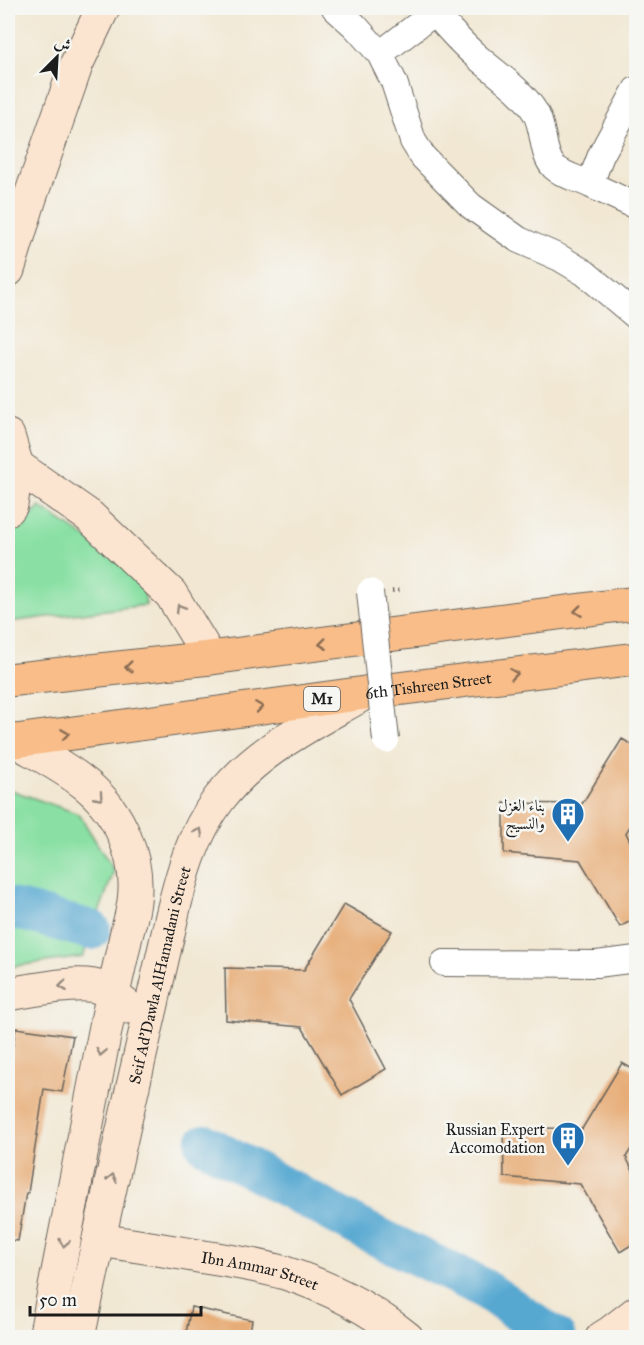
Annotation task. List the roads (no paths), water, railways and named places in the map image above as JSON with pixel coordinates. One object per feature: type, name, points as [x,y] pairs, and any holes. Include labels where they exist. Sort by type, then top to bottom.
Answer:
[{"type":"highway","points":[[8,680],[210,658],[636,603]]},
{"type":"highway","name":"6th Tishreen Street","points":[[12,742],[365,693],[636,659]]},
{"type":"main road","points":[[8,270],[30,198],[77,63],[103,8]]},
{"type":"main road","points":[[8,509],[11,505],[12,451]]},
{"type":"main road","points":[[12,451],[89,516],[171,594],[210,658]]},
{"type":"main road","name":"Seif Ad'Dawla AlHamadani Street","points":[[78,1338],[146,1029],[185,864],[194,842],[214,807],[234,781],[270,749],[365,693]]},
{"type":"main road","points":[[12,742],[72,773],[104,801],[125,838],[132,858],[135,879],[134,901],[112,994],[45,1338]]},
{"type":"main road","points":[[8,994],[79,984],[99,987],[112,994],[133,1012],[146,1029]]},
{"type":"main road","name":"Ibn Ammar Street","points":[[99,1240],[255,1265],[286,1273],[344,1297],[371,1312],[407,1338]]},
{"type":"main road","points":[[606,1336],[636,1313]]},
{"type":"street","points":[[335,8],[380,54],[394,82],[412,141],[423,157],[463,198],[519,240],[560,258],[585,273],[636,316]]},
{"type":"street","points":[[380,54],[437,10],[453,34],[517,91],[535,111],[541,124],[548,158],[555,168],[636,206]]},
{"type":"street","points":[[590,184],[601,155],[636,90]]},
{"type":"street","points":[[370,592],[386,740]]},
{"type":"street","points":[[444,963],[597,964],[636,959]]},
{"type":"waterway","points":[[8,907],[91,930]]},
{"type":"waterway","points":[[205,1144],[368,1232],[483,1288],[556,1338]]},
{"type":"place","name":"بناء الغزل والنسيج","points":[[568,843]]},
{"type":"place","name":"Russian Expert Accomodation","points":[[568,1167]]}]
